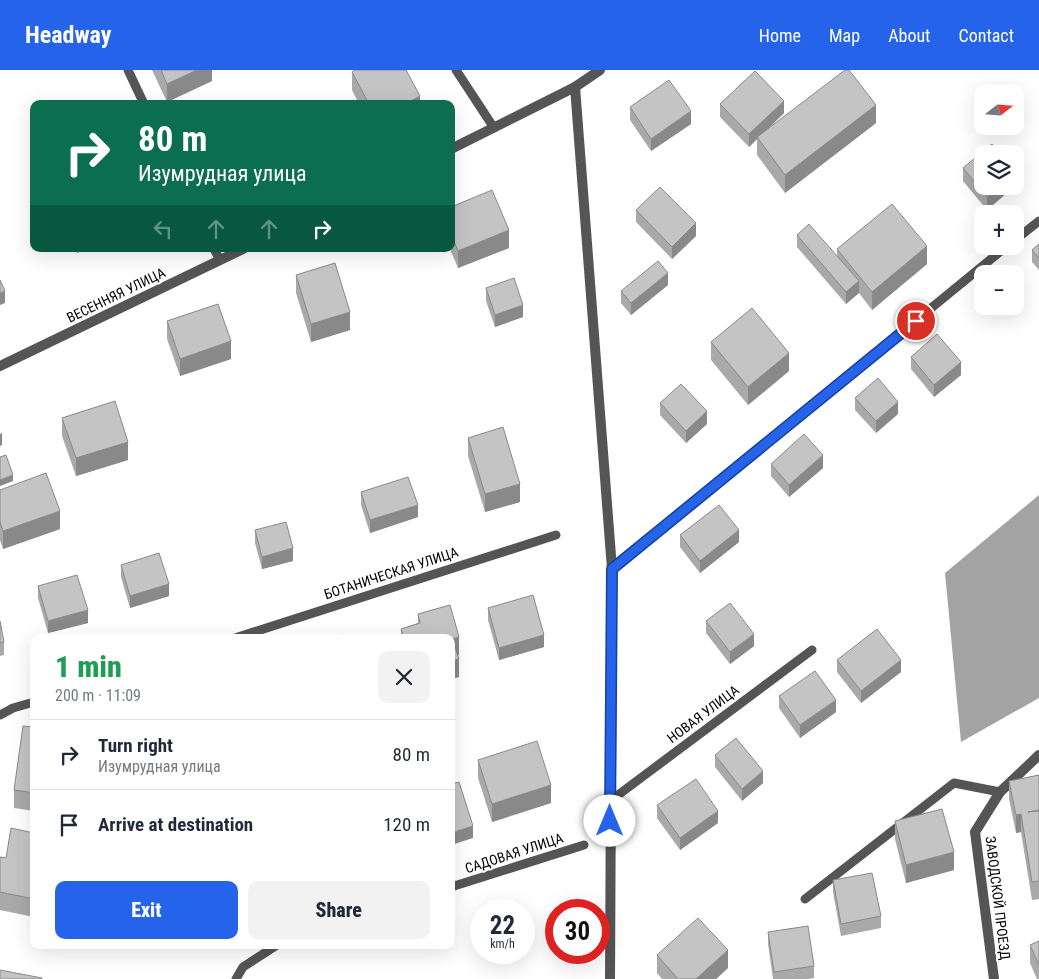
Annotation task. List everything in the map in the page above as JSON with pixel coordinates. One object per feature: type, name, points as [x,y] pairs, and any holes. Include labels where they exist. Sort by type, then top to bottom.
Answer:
[{"type":"street","points":[[455,147],[575,87],[600,70]]},
{"type":"street","points":[[575,87],[612,569],[610,979]]},
{"type":"street","name":"ВЕСЕННЯЯ УЛИЦА","points":[[0,366],[237,252]]},
{"type":"street","name":"ЗАВОДСКОЙ ПРОЕЗД","points":[[994,979],[974,832],[1000,792],[1039,755]]},
{"type":"lane","points":[[128,70],[142,100]]},
{"type":"lane","points":[[456,70],[494,128]]},
{"type":"lane","points":[[1024,233],[1039,221]]},
{"type":"lane","points":[[216,252],[220,260]]},
{"type":"lane","points":[[612,569],[997,255]]},
{"type":"lane","name":"БОТАНИЧЕСКАЯ УЛИЦА","points":[[247,634],[556,535]]},
{"type":"lane","name":"НОВАЯ УЛИЦА","points":[[610,801],[812,650]]},
{"type":"lane","points":[[0,715],[13,708],[30,703]]},
{"type":"lane","points":[[805,899],[954,782],[1000,792]]},
{"type":"lane","name":"САДОВАЯ УЛИЦА","points":[[455,886],[584,845]]},
{"type":"lane","points":[[236,979],[243,967],[271,949]]},
{"type":"shaded area","points":[[1039,495],[1039,698],[961,742],[945,573]]},
{"type":"building","points":[[161,70],[197,70],[167,84]]},
{"type":"building","points":[[355,70],[406,70],[420,96],[412,100],[367,100],[352,72]]},
{"type":"building","points":[[845,70],[849,70],[876,105],[785,175],[757,137]]},
{"type":"building","points":[[755,71],[784,101],[749,134],[720,104]]},
{"type":"building","points":[[669,80],[691,111],[651,139],[630,107]]},
{"type":"building","points":[[974,159],[974,181],[963,168]]},
{"type":"building","points":[[660,187],[696,223],[672,247],[636,210]]},
{"type":"building","points":[[492,190],[509,230],[458,251],[455,244],[455,205]]},
{"type":"building","points":[[892,204],[927,246],[872,292],[837,249]]},
{"type":"building","points":[[809,224],[859,281],[846,292],[797,235]]},
{"type":"building","points":[[1039,244],[1039,258],[1032,250]]},
{"type":"building","points":[[658,261],[668,273],[631,303],[621,291]]},
{"type":"building","points":[[335,263],[350,312],[311,324],[296,275]]},
{"type":"building","points":[[514,278],[523,305],[495,315],[486,288]]},
{"type":"building","points":[[0,280],[5,291],[0,293]]},
{"type":"building","points":[[218,304],[231,341],[180,359],[167,321]]},
{"type":"building","points":[[752,308],[789,353],[748,387],[711,342]]},
{"type":"building","points":[[937,334],[961,362],[934,385],[911,357]]},
{"type":"building","points":[[878,378],[898,402],[876,421],[855,398]]},
{"type":"building","points":[[681,384],[707,411],[686,431],[660,403]]},
{"type":"building","points":[[115,401],[128,442],[76,458],[62,418]]},
{"type":"building","points":[[503,427],[520,484],[485,494],[468,438]]},
{"type":"building","points":[[804,434],[823,455],[789,485],[771,464]]},
{"type":"building","points":[[6,455],[13,475],[0,480],[0,457]]},
{"type":"building","points":[[46,473],[60,511],[3,531],[0,522],[0,490]]},
{"type":"building","points":[[408,477],[418,505],[370,520],[361,492]]},
{"type":"building","points":[[719,505],[739,530],[700,561],[680,535]]},
{"type":"building","points":[[286,522],[293,548],[262,557],[255,530]]},
{"type":"building","points":[[159,553],[169,584],[130,596],[121,565]]},
{"type":"building","points":[[77,575],[88,610],[48,621],[38,586]]},
{"type":"building","points":[[533,595],[544,635],[499,648],[488,608]]},
{"type":"building","points":[[730,603],[754,634],[730,652],[706,621]]},
{"type":"building","points":[[450,605],[459,637],[455,638],[455,634],[403,634],[401,629],[420,623],[418,614]]},
{"type":"building","points":[[0,621],[4,642],[0,643]]},
{"type":"building","points":[[877,629],[901,660],[861,691],[837,660]]},
{"type":"building","points":[[455,648],[459,659],[455,660]]},
{"type":"building","points":[[815,671],[836,700],[800,725],[779,696]]},
{"type":"building","points":[[23,726],[30,727],[30,792],[14,790]]},
{"type":"building","points":[[736,738],[763,771],[742,789],[715,755]]},
{"type":"building","points":[[537,741],[551,785],[492,804],[478,760]]},
{"type":"building","points":[[1039,775],[1039,810],[1028,812],[1039,811],[1039,881],[1032,882],[1021,814],[1016,815],[1009,781]]},
{"type":"building","points":[[696,779],[718,811],[680,838],[657,805]]},
{"type":"building","points":[[459,782],[473,826],[455,832],[455,783]]},
{"type":"building","points":[[942,809],[954,852],[906,865],[895,821]]},
{"type":"building","points":[[11,828],[30,832],[30,898],[0,892],[0,857],[6,858]]},
{"type":"building","points":[[872,873],[881,916],[841,924],[833,880]]},
{"type":"building","points":[[698,918],[728,950],[696,979],[678,979],[657,955]]},
{"type":"building","points":[[808,926],[814,966],[774,972],[768,932]]},
{"type":"building","points":[[1039,941],[1039,965],[1030,945]]},
{"type":"building","points":[[0,970],[42,978],[42,979],[0,979]]},
{"type":"route","points":[[610,821],[612,569],[916,321]]}]
